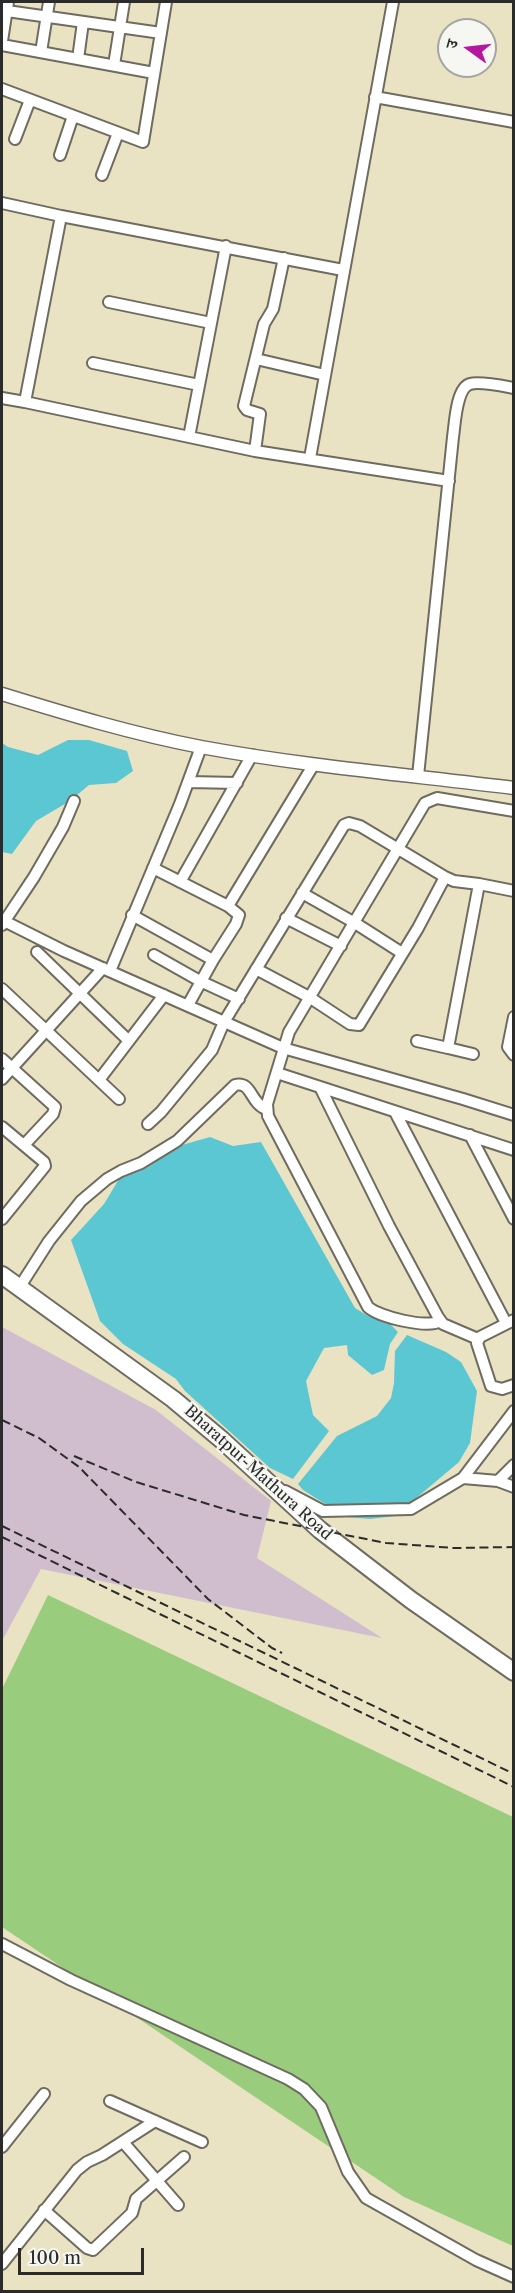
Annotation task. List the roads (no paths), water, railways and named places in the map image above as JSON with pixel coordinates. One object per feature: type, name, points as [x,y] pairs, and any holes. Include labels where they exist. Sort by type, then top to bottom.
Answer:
[{"type":"highway","name":"Bharatpur-Mathura Road","points":[[2,1275],[173,1399],[321,1530],[513,1672]]},
{"type":"street","points":[[40,52],[49,2]]},
{"type":"street","points":[[114,65],[124,2]]},
{"type":"street","points":[[2,89],[143,142],[166,2]]},
{"type":"street","points":[[310,458],[393,2]]},
{"type":"street","points":[[154,73],[2,43],[7,6],[47,17],[160,33]]},
{"type":"street","points":[[78,59],[83,22]]},
{"type":"street","points":[[375,98],[513,122]]},
{"type":"street","points":[[15,139],[30,100]]},
{"type":"street","points":[[60,155],[73,116]]},
{"type":"street","points":[[102,175],[118,133]]},
{"type":"street","points":[[2,203],[343,270]]},
{"type":"street","points":[[25,402],[61,216]]},
{"type":"street","points":[[189,437],[226,246]]},
{"type":"street","points":[[255,451],[260,414],[247,410],[244,406],[264,324],[273,309],[284,258]]},
{"type":"street","points":[[109,302],[212,323]]},
{"type":"street","points":[[256,359],[325,375]]},
{"type":"street","points":[[93,363],[199,385]]},
{"type":"street","points":[[418,776],[448,481],[459,396],[464,388],[472,383],[513,388]]},
{"type":"street","points":[[2,398],[255,451],[448,481]]},
{"type":"street","points":[[2,694],[130,732],[201,747],[314,764],[513,788]]},
{"type":"street","points":[[2,1078],[79,994],[106,969],[153,868],[201,747]]},
{"type":"street","points":[[180,882],[252,755]]},
{"type":"street","points":[[228,906],[314,764]]},
{"type":"street","points":[[433,798],[437,778]]},
{"type":"street","points":[[189,782],[237,783]]},
{"type":"street","points":[[440,1321],[434,1325],[410,1322],[375,1312],[368,1307],[266,1109],[289,1032],[425,803],[433,798],[513,811]]},
{"type":"street","points":[[74,801],[63,827],[3,922],[284,1048],[513,1116]]},
{"type":"street","points":[[148,1124],[161,1112],[212,1050],[224,1022],[344,825],[349,823],[360,826],[454,881],[513,891]]},
{"type":"street","points":[[153,868],[228,906],[239,915],[188,1005]]},
{"type":"street","points":[[256,969],[350,1024],[358,1025],[446,877]]},
{"type":"street","points":[[448,1048],[479,884]]},
{"type":"street","points":[[302,893],[402,953]]},
{"type":"street","points":[[132,915],[213,960]]},
{"type":"street","points":[[286,918],[341,946]]},
{"type":"street","points":[[37,952],[129,1041]]},
{"type":"street","points":[[154,955],[200,981],[239,999]]},
{"type":"street","points":[[2,989],[119,1099]]},
{"type":"street","points":[[99,1080],[164,995]]},
{"type":"street","points":[[513,1017],[508,1047],[513,1054]]},
{"type":"street","points":[[417,1041],[473,1054]]},
{"type":"street","points":[[2,1059],[54,1104],[56,1110],[24,1145]]},
{"type":"street","points":[[278,1073],[513,1150]]},
{"type":"street","points":[[19,1288],[49,1241],[88,1195],[114,1175],[141,1163],[177,1140],[235,1085],[246,1086],[258,1105],[266,1109]]},
{"type":"street","points":[[320,1087],[389,1226],[440,1321],[478,1339]]},
{"type":"street","points":[[395,1112],[510,1322],[478,1339]]},
{"type":"street","points":[[2,1127],[44,1162],[45,1166],[2,1219]]},
{"type":"street","points":[[470,1135],[513,1219]]},
{"type":"street","points":[[478,1339],[478,1347],[491,1386],[502,1389],[513,1386]]},
{"type":"street","points":[[269,1483],[323,1511],[411,1509],[463,1478],[513,1411]]},
{"type":"street","points":[[498,1481],[513,1465]]},
{"type":"street","points":[[463,1478],[498,1481],[513,1487]]},
{"type":"street","points":[[2,1944],[71,1980],[288,2079],[304,2089],[321,2107],[348,2172],[366,2198],[476,2260],[513,2277]]},
{"type":"street","points":[[2,2147],[44,2094]]},
{"type":"street","points":[[110,2101],[202,2142]]},
{"type":"street","points":[[2,2264],[44,2210],[87,2162],[155,2121]]},
{"type":"street","points":[[123,2142],[178,2205]]},
{"type":"street","points":[[44,2210],[87,2248],[93,2250],[132,2213],[136,2199],[184,2157]]},
{"type":"water","points":[[68,740],[89,740],[127,751],[133,771],[116,783],[89,785],[70,801],[36,821],[12,854],[2,852],[2,743],[8,747],[38,755]]},
{"type":"water","points":[[210,1137],[233,1146],[261,1142],[355,1308],[368,1316],[386,1320],[398,1332],[390,1344],[384,1370],[372,1375],[348,1355],[347,1345],[324,1348],[306,1381],[313,1415],[329,1431],[293,1479],[270,1468],[185,1391],[176,1379],[123,1344],[100,1321],[71,1240],[104,1204],[119,1179],[148,1167],[175,1147]]},
{"type":"water","points":[[407,1335],[446,1352],[461,1362],[477,1391],[470,1443],[459,1462],[395,1516],[370,1519],[346,1517],[303,1490],[298,1484],[337,1436],[377,1416],[391,1398],[395,1351]]},
{"type":"railway","points":[[2,1420],[39,1438],[79,1467],[208,1599],[272,1648],[282,1653]]},
{"type":"railway","points":[[74,1456],[136,1482],[244,1515],[386,1543],[454,1548],[514,1547]]},
{"type":"railway","points":[[2,1526],[514,1774]]},
{"type":"railway","points":[[2,1537],[514,1787]]}]
